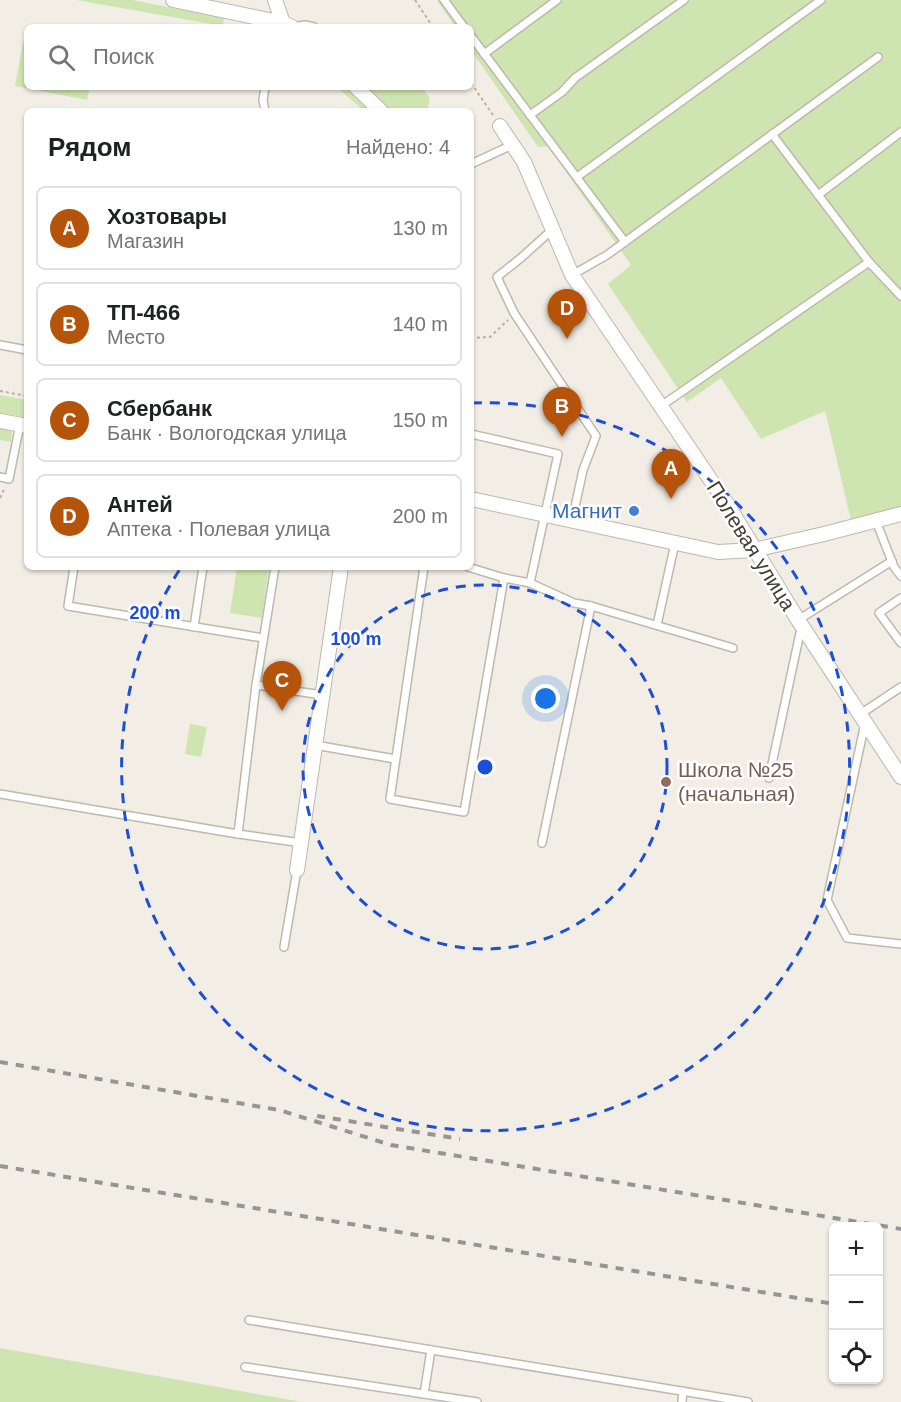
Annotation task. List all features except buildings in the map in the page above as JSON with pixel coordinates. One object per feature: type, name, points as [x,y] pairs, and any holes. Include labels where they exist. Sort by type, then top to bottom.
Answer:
[{"type":"street","points":[[173,0],[279,24]]},
{"type":"street","points":[[274,0],[283,24]]},
{"type":"street","points":[[359,90],[378,108]]},
{"type":"street","name":"Полевая улица","points":[[500,126],[524,162],[554,228],[572,275],[729,507],[800,623],[901,777]]},
{"type":"street","points":[[0,421],[23,425]]},
{"type":"street","points":[[474,500],[718,552],[754,550],[901,514]]},
{"type":"street","points":[[297,870],[341,570]]},
{"type":"lane","points":[[444,0],[462,24]]},
{"type":"lane","points":[[484,54],[557,0]]},
{"type":"lane","points":[[530,115],[562,93],[575,78],[684,0]]},
{"type":"lane","points":[[577,177],[821,0]]},
{"type":"lane","points":[[474,40],[625,242]]},
{"type":"lane","points":[[572,275],[607,255],[878,57]]},
{"type":"lane","points":[[264,108],[265,90]]},
{"type":"lane","points":[[818,195],[901,132]]},
{"type":"lane","points":[[772,134],[869,262],[901,296]]},
{"type":"lane","points":[[474,163],[512,145]]},
{"type":"lane","points":[[554,228],[497,277],[514,313],[596,436],[583,470],[572,521]]},
{"type":"lane","points":[[661,406],[869,262]]},
{"type":"lane","points":[[0,345],[24,349]]},
{"type":"lane","points":[[0,477],[9,479],[23,425]]},
{"type":"lane","points":[[474,435],[558,454],[530,583]]},
{"type":"lane","points":[[876,521],[892,561],[901,576]]},
{"type":"lane","points":[[657,625],[675,543]]},
{"type":"lane","points":[[769,778],[800,623],[892,561]]},
{"type":"lane","points":[[474,569],[530,583],[574,603],[733,648]]},
{"type":"lane","points":[[74,570],[68,606],[263,638]]},
{"type":"lane","points":[[194,627],[203,570]]},
{"type":"lane","points":[[238,834],[256,685],[274,570]]},
{"type":"lane","points":[[424,570],[390,799],[465,812],[504,578]]},
{"type":"lane","points":[[901,598],[879,613],[901,643]]},
{"type":"lane","points":[[542,843],[591,606]]},
{"type":"lane","points":[[256,685],[322,694]]},
{"type":"lane","points":[[901,687],[862,719],[827,900],[847,938],[901,944]]},
{"type":"lane","points":[[315,745],[395,759]]},
{"type":"lane","points":[[0,794],[302,843]]},
{"type":"lane","points":[[284,947],[297,870]]},
{"type":"lane","points":[[249,1320],[747,1402]]},
{"type":"lane","points":[[424,1394],[431,1350]]},
{"type":"lane","points":[[245,1367],[477,1402]]},
{"type":"lane","points":[[682,1402],[683,1391]]},
{"type":"path","points":[[415,0],[431,24]]},
{"type":"path","points":[[474,87],[500,126]]},
{"type":"path","points":[[474,338],[490,337],[514,313]]},
{"type":"path","points":[[0,391],[24,395]]},
{"type":"green space","points":[[76,0],[132,0],[224,18],[223,24],[212,24]]},
{"type":"green space","points":[[437,0],[901,0],[901,507],[851,520],[825,411],[761,439],[721,378],[687,402],[608,284],[631,265],[548,146],[538,147],[474,54],[474,24],[453,24]]},
{"type":"green space","points":[[23,42],[24,88],[15,86]]},
{"type":"green space","points":[[36,90],[89,90],[87,100]]},
{"type":"green space","points":[[340,90],[350,90],[370,108],[361,108]]},
{"type":"green space","points":[[370,90],[423,90],[430,98],[428,108],[388,108]]},
{"type":"green space","points":[[0,395],[24,399],[24,417],[0,413]]},
{"type":"green space","points":[[0,425],[10,429],[11,442],[0,440]]},
{"type":"green space","points":[[237,570],[269,570],[262,618],[230,613]]},
{"type":"green space","points":[[190,724],[207,727],[201,757],[185,754]]},
{"type":"green space","points":[[0,1348],[302,1402],[0,1402]]},
{"type":"railway","points":[[0,1062],[279,1110],[391,1145],[901,1229]]},
{"type":"railway","points":[[317,1116],[460,1139]]},
{"type":"railway","points":[[0,1166],[829,1303]]},
{"type":"place","name":"Антей","points":[[567,339]]},
{"type":"place","name":"ТП-466","points":[[562,437]]},
{"type":"place","name":"Хозтовары","points":[[671,499]]},
{"type":"place","name":"Магнит","points":[[634,511]]},
{"type":"place","name":"Сбербанк","points":[[282,711]]},
{"type":"place","name":"Школа №25 (начальная)","points":[[666,782]]}]
